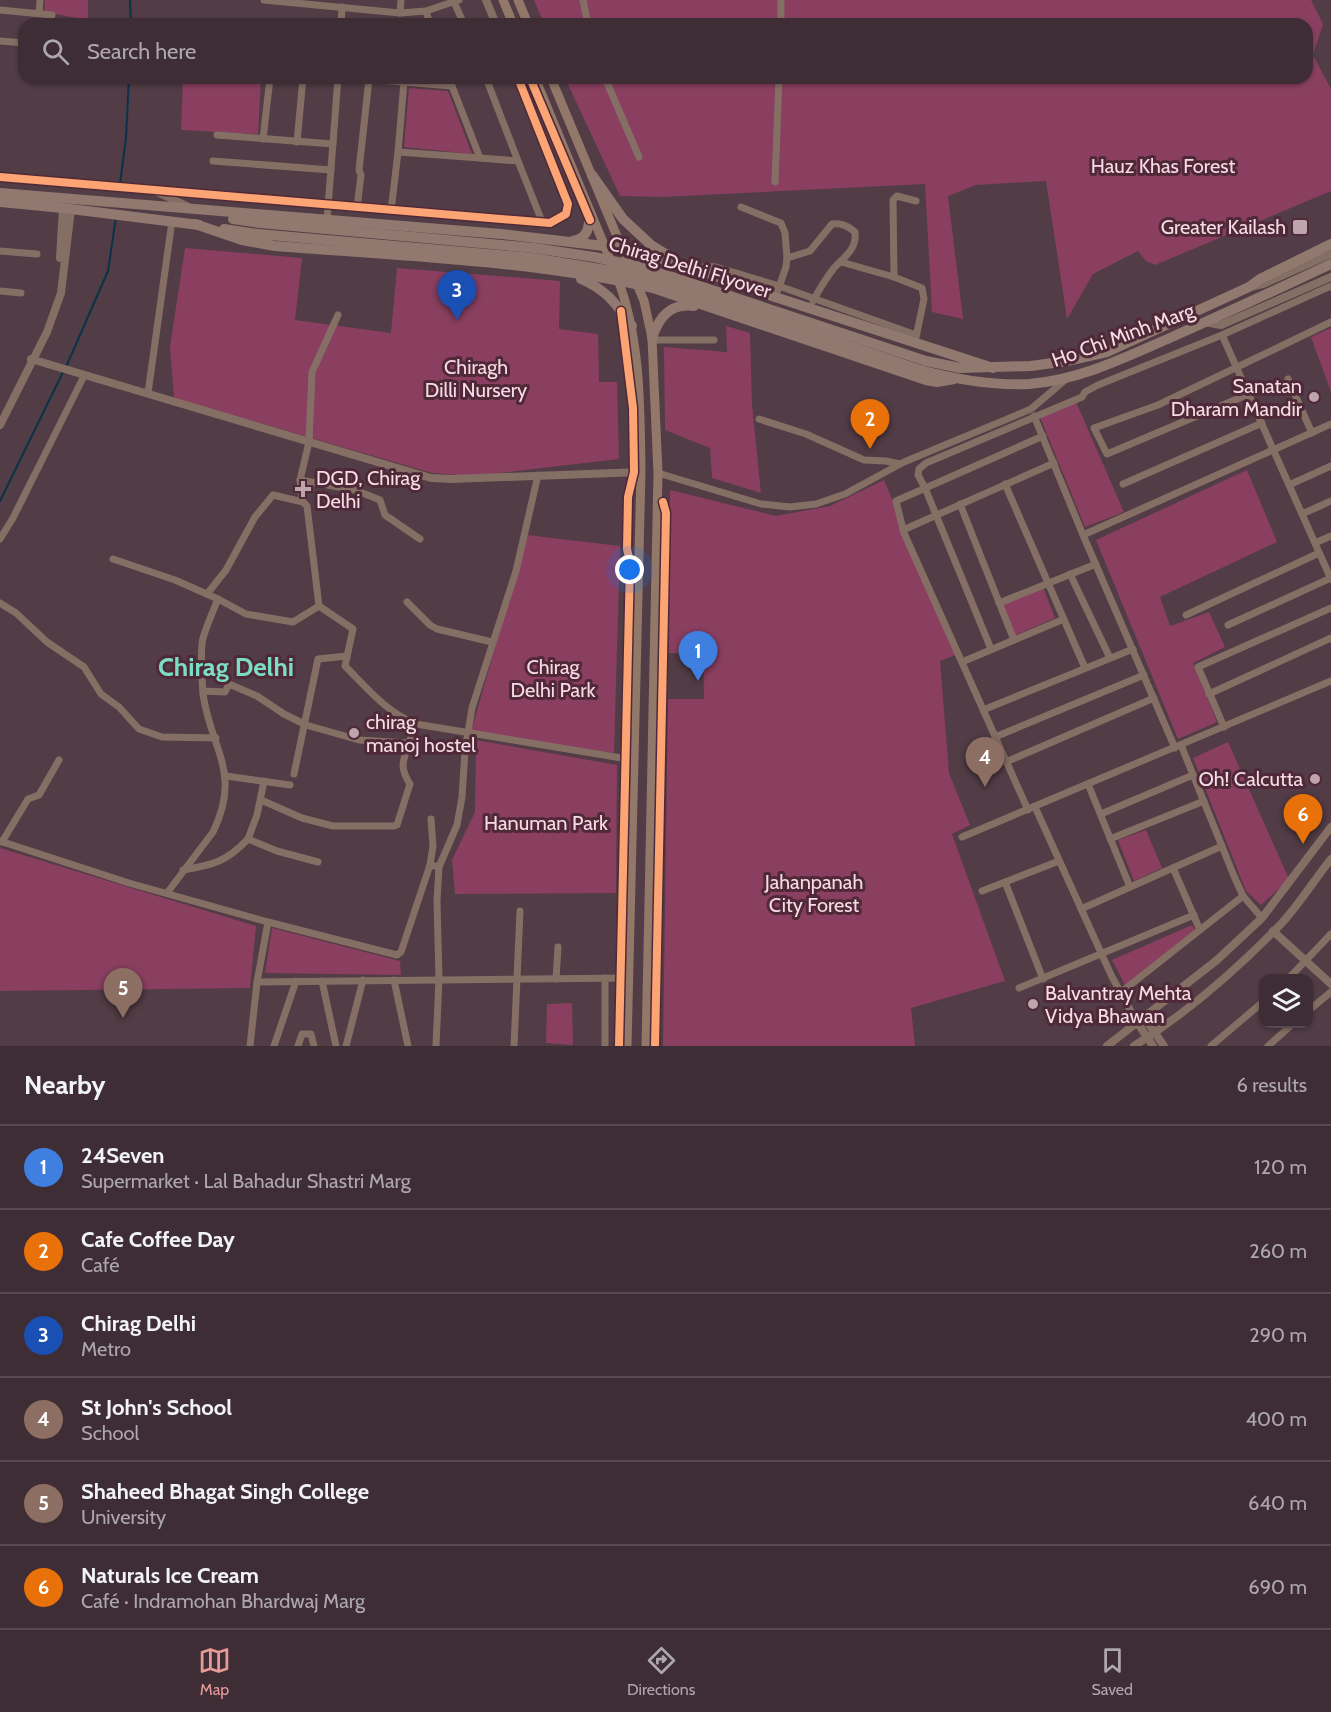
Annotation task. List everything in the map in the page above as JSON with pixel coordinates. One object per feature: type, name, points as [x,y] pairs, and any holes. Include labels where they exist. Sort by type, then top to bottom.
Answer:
[{"type":"main road","points":[[503,0],[510,18]]},
{"type":"main road","points":[[518,0],[526,18]]},
{"type":"main road","points":[[537,84],[627,302],[639,382],[641,472],[627,1046]]},
{"type":"main road","points":[[554,84],[638,285],[652,339],[658,473],[646,1046]]},
{"type":"main road","points":[[592,175],[623,219],[651,245],[681,264]]},
{"type":"main road","points":[[0,193],[195,224],[242,240],[275,246],[534,267],[618,280],[763,324],[926,380],[937,382],[954,378]]},
{"type":"main road","points":[[0,202],[194,209],[604,246],[681,264],[774,297],[811,304],[916,339],[993,368]]},
{"type":"main road","name":"Chirag Delhi Flyover","points":[[155,207],[259,228]]},
{"type":"main road","points":[[566,242],[579,240],[585,235],[589,228],[590,212]]},
{"type":"main road","name":"Chirag Delhi Flyover","points":[[195,224],[259,228],[533,258],[643,276],[954,378]]},
{"type":"main road","points":[[432,259],[435,229]]},
{"type":"main road","name":"Ho Chi Minh Marg","points":[[993,368],[1067,361],[1107,352],[1249,287],[1260,279],[1331,244]]},
{"type":"main road","points":[[1204,322],[1331,264]]},
{"type":"main road","points":[[564,272],[596,285],[610,296],[632,326]]},
{"type":"main road","points":[[763,324],[754,316],[754,305],[760,298],[774,297]]},
{"type":"main road","points":[[652,339],[659,320],[665,312],[674,307],[686,305],[715,309]]},
{"type":"main road","name":"Ho Chi Minh Marg","points":[[954,378],[1030,384],[1069,377],[1116,361],[1204,322]]},
{"type":"main road","name":"Chirag Delhi Flyover","points":[[923,366],[993,368]]},
{"type":"street","points":[[39,13],[40,0]]},
{"type":"street","points":[[264,0],[400,13],[426,11],[456,1],[462,18]]},
{"type":"street","points":[[400,13],[401,0]]},
{"type":"street","points":[[486,0],[494,18]]},
{"type":"street","points":[[583,0],[587,18]]},
{"type":"street","points":[[781,0],[781,18]]},
{"type":"street","points":[[341,18],[342,7]]},
{"type":"street","points":[[0,9],[52,15]]},
{"type":"street","points":[[426,11],[428,18]]},
{"type":"street","points":[[0,41],[18,42]]},
{"type":"street","points":[[263,139],[269,84]]},
{"type":"street","points":[[297,142],[302,84]]},
{"type":"street","points":[[327,220],[338,84]]},
{"type":"street","points":[[357,208],[368,84]]},
{"type":"street","points":[[391,211],[404,84]]},
{"type":"street","points":[[428,84],[452,86],[480,158]]},
{"type":"street","points":[[488,84],[543,224]]},
{"type":"street","points":[[0,177],[543,224],[566,214],[568,204],[520,84]]},
{"type":"street","points":[[608,84],[639,157]]},
{"type":"street","points":[[775,182],[779,84]]},
{"type":"street","points":[[217,135],[333,144]]},
{"type":"street","points":[[398,152],[518,161]]},
{"type":"street","points":[[213,162],[331,170]]},
{"type":"street","points":[[154,191],[194,209]]},
{"type":"street","points":[[894,277],[894,198],[899,196],[916,201]]},
{"type":"street","points":[[0,416],[47,332],[61,293],[68,205]]},
{"type":"street","points":[[741,207],[781,223],[785,233],[786,267],[774,297]]},
{"type":"street","points":[[148,393],[172,222]]},
{"type":"street","points":[[697,270],[706,266],[716,267],[779,286],[811,304],[828,277],[852,249],[856,240],[855,232],[850,227],[839,223],[832,224],[810,251],[787,258]]},
{"type":"street","points":[[0,251],[37,254]]},
{"type":"street","name":"Ho Chi Minh Marg","points":[[1249,287],[1263,284],[1331,254]]},
{"type":"street","points":[[841,262],[894,277],[922,288],[924,293],[916,339]]},
{"type":"street","name":"Ho Chi Minh Marg","points":[[1204,322],[1221,325],[1331,277]]},
{"type":"street","points":[[991,649],[918,475],[919,469],[926,463],[1082,397],[1084,392],[1098,385],[1222,335],[1331,286]]},
{"type":"street","points":[[0,291],[21,293]]},
{"type":"street","points":[[303,502],[300,480],[309,442],[312,372],[338,315]]},
{"type":"street","points":[[1249,394],[1107,454],[1094,428],[1158,405],[1331,322]]},
{"type":"street","points":[[1222,335],[1319,553],[1328,563],[1331,579],[1228,625]]},
{"type":"street","points":[[652,339],[714,339]]},
{"type":"street","points":[[32,359],[431,478],[641,472]]},
{"type":"street","points":[[0,425],[32,359]]},
{"type":"street","points":[[0,539],[13,518],[80,375]]},
{"type":"street","points":[[658,473],[761,504],[790,507],[816,504],[845,494],[900,464],[1031,409],[1069,377]]},
{"type":"street","points":[[1288,380],[1312,433]]},
{"type":"street","points":[[1031,409],[1083,535],[1154,698],[1193,775],[1243,896],[1262,918]]},
{"type":"street","points":[[759,419],[806,434],[864,460],[900,464]]},
{"type":"street","points":[[1123,484],[1262,423]]},
{"type":"street","points":[[1083,535],[1331,424]]},
{"type":"street","points":[[1042,436],[896,500],[903,530],[1006,762],[1059,861],[1120,993],[1151,1035],[1164,1046]]},
{"type":"street","points":[[903,530],[1054,463]]},
{"type":"street","points":[[1289,485],[1331,466]]},
{"type":"street","points":[[436,1046],[439,980],[439,867],[457,825],[472,708],[516,571],[538,475]]},
{"type":"street","points":[[300,480],[355,490],[380,500],[385,515],[420,539]]},
{"type":"street","points":[[1005,484],[1085,668]]},
{"type":"street","points":[[207,594],[226,570],[255,517],[273,495],[303,502],[307,506],[319,606],[352,629],[345,666],[380,702],[399,717],[416,724],[634,760]]},
{"type":"street","points":[[1302,514],[1331,501]]},
{"type":"street","points":[[960,504],[1014,640]]},
{"type":"street","points":[[1315,543],[1331,536]]},
{"type":"street","points":[[1186,615],[1319,553]]},
{"type":"street","points":[[113,559],[176,580],[246,614],[293,622],[319,606]]},
{"type":"street","points":[[999,603],[1096,564]]},
{"type":"street","points":[[1070,574],[1110,658]]},
{"type":"street","points":[[167,893],[213,832],[226,791],[226,776],[216,738],[207,716],[203,691],[203,639],[218,599]]},
{"type":"street","points":[[407,602],[437,629],[492,642]]},
{"type":"street","points":[[0,603],[16,613],[47,642],[84,667],[101,694],[119,707],[139,729],[162,737],[216,738]]},
{"type":"street","points":[[1224,727],[1198,670],[1201,664],[1331,608]]},
{"type":"street","points":[[962,662],[1064,619]]},
{"type":"street","points":[[1209,694],[1331,638]]},
{"type":"street","points":[[983,710],[1133,649]]},
{"type":"street","points":[[294,774],[318,659],[347,656]]},
{"type":"street","points":[[995,737],[1144,675]]},
{"type":"street","points":[[962,837],[1331,681]]},
{"type":"street","points":[[203,691],[225,692],[230,684],[257,696],[284,714],[306,724],[359,740],[410,743]]},
{"type":"street","points":[[1006,762],[1154,698]]},
{"type":"street","points":[[261,800],[302,818],[333,826],[397,825],[410,784],[403,773],[403,766],[416,724]]},
{"type":"street","points":[[59,760],[39,795],[28,799],[1,842],[129,883],[397,955],[401,952],[430,865],[433,846],[431,819]]},
{"type":"street","points":[[1101,814],[1193,775]]},
{"type":"street","points":[[226,776],[290,785]]},
{"type":"street","points":[[183,870],[219,862],[234,854],[248,839],[261,800],[264,781]]},
{"type":"street","points":[[1088,784],[1130,887]]},
{"type":"street","points":[[1110,838],[1204,801]]},
{"type":"street","points":[[1107,1046],[1216,960],[1262,918],[1331,828]]},
{"type":"street","points":[[248,839],[277,851],[318,862]]},
{"type":"street","points":[[1081,909],[1222,846]]},
{"type":"street","points":[[1134,1046],[1226,975],[1273,931],[1331,859]]},
{"type":"street","points":[[982,891],[1059,861]]},
{"type":"street","points":[[430,865],[439,867]]},
{"type":"street","points":[[1173,868],[1200,930]]},
{"type":"street","points":[[1005,882],[1043,979]]},
{"type":"street","points":[[1120,993],[1243,896]]},
{"type":"street","points":[[514,1046],[520,911]]},
{"type":"street","points":[[1019,988],[1194,915]]},
{"type":"street","points":[[250,1046],[257,982],[268,922]]},
{"type":"street","points":[[1273,931],[1331,984]]},
{"type":"street","points":[[1292,974],[1331,934]]},
{"type":"street","points":[[556,979],[558,947]]},
{"type":"street","points":[[604,1046],[605,978]]},
{"type":"street","points":[[257,982],[628,978]]},
{"type":"street","points":[[346,1046],[363,980]]},
{"type":"street","points":[[394,980],[408,1046]]},
{"type":"street","points":[[274,1046],[296,981]]},
{"type":"street","points":[[322,981],[336,1046]]},
{"type":"street","points":[[1313,1007],[1331,992]]},
{"type":"street","points":[[1211,1046],[1259,1004]]},
{"type":"street","points":[[1268,1046],[1288,1028]]},
{"type":"street","points":[[298,1046],[302,1034],[311,1034],[314,1046]]},
{"type":"street","points":[[1151,1035],[1153,1046]]},
{"type":"green space","points":[[45,0],[88,0],[88,18],[44,12]]},
{"type":"green space","name":"Hauz Khas Forest","points":[[534,0],[1311,0],[1323,24],[1313,55],[1313,18],[542,18]]},
{"type":"green space","name":"Hauz Khas Forest","points":[[1313,55],[1331,89],[1331,191],[1155,265],[1146,261],[1138,251],[1093,274],[1067,319],[1046,181],[976,185],[948,196],[963,319],[932,312],[925,184],[662,197],[620,196],[568,84],[1313,84]]},
{"type":"green space","points":[[183,84],[261,84],[258,134],[181,130]]},
{"type":"green space","points":[[409,88],[448,91],[472,154],[404,147]]},
{"type":"green space","name":"Chiragh Dilli Nursery","points":[[185,248],[302,258],[295,320],[391,333],[397,268],[560,281],[559,329],[598,334],[599,382],[617,382],[619,459],[473,476],[432,473],[174,398],[170,347]]},
{"type":"green space","points":[[726,326],[750,333],[752,405],[761,493],[712,478],[710,448],[665,430],[664,347],[727,352]]},
{"type":"green space","points":[[1331,328],[1331,392],[1311,337]]},
{"type":"green space","points":[[1076,402],[1124,512],[1085,527],[1040,417]]},
{"type":"green space","points":[[1247,470],[1277,542],[1160,597],[1170,626],[1209,612],[1225,647],[1193,663],[1217,722],[1178,739],[1096,540]]},
{"type":"green space","name":"Jahanpanah City Forest","points":[[884,480],[958,654],[940,661],[949,773],[970,825],[952,834],[1005,981],[911,1008],[915,1046],[663,1046],[668,699],[704,699],[703,653],[669,653],[670,490],[776,516],[830,506]]},
{"type":"green space","name":"Chirag Delhi Park","points":[[527,535],[620,546],[614,753],[471,732]]},
{"type":"green space","points":[[1043,587],[1055,618],[1014,636],[1002,605]]},
{"type":"green space","name":"Hanuman Park","points":[[476,740],[617,765],[616,893],[455,894],[452,860],[475,812]]},
{"type":"green space","points":[[1228,742],[1289,879],[1261,905],[1246,891],[1193,758]]},
{"type":"green space","points":[[1146,830],[1162,868],[1134,881],[1118,840]]},
{"type":"green space","points":[[0,848],[256,926],[250,988],[0,991]]},
{"type":"green space","points":[[1192,925],[1195,930],[1125,985],[1112,960]]},
{"type":"green space","points":[[272,928],[400,961],[401,975],[265,973]]},
{"type":"green space","points":[[572,1003],[573,1045],[546,1043],[547,1004]]},
{"type":"waterway","points":[[130,0],[131,18]]},
{"type":"waterway","points":[[120,184],[126,138],[129,84]]},
{"type":"waterway","points":[[66,367],[108,271],[116,217]]},
{"type":"waterway","points":[[0,501],[63,372]]},
{"type":"cycle path","points":[[0,177],[550,223],[566,214],[568,204],[520,84]]},
{"type":"cycle path","points":[[533,84],[590,220]]},
{"type":"cycle path","points":[[619,1046],[630,562],[627,549],[628,497],[634,472],[633,408],[621,311]]},
{"type":"cycle path","points":[[655,1046],[666,513],[663,502]]},
{"type":"place","name":"Greater Kailash","points":[[1300,227]]},
{"type":"place","name":"Chirag Delhi","points":[[457,320]]},
{"type":"place","name":"Sanatan Dharam Mandir","points":[[1314,397]]},
{"type":"place","name":"Cafe Coffee Day","points":[[870,449]]},
{"type":"place","name":"DGD, Chirag Delhi","points":[[303,489]]},
{"type":"place","name":"24Seven","points":[[698,681]]},
{"type":"place","name":"chirag manoj hostel","points":[[354,733]]},
{"type":"place","name":"Oh! Calcutta","points":[[1315,779]]},
{"type":"place","name":"St John's School","points":[[985,787]]},
{"type":"place","name":"Naturals Ice Cream","points":[[1303,844]]},
{"type":"place","name":"Balvantray Mehta Vidya Bhawan","points":[[1033,1004]]},
{"type":"place","name":"Shaheed Bhagat Singh College","points":[[123,1018]]},
{"type":"district","name":"Chirag Delhi","points":[[226,667]]}]
